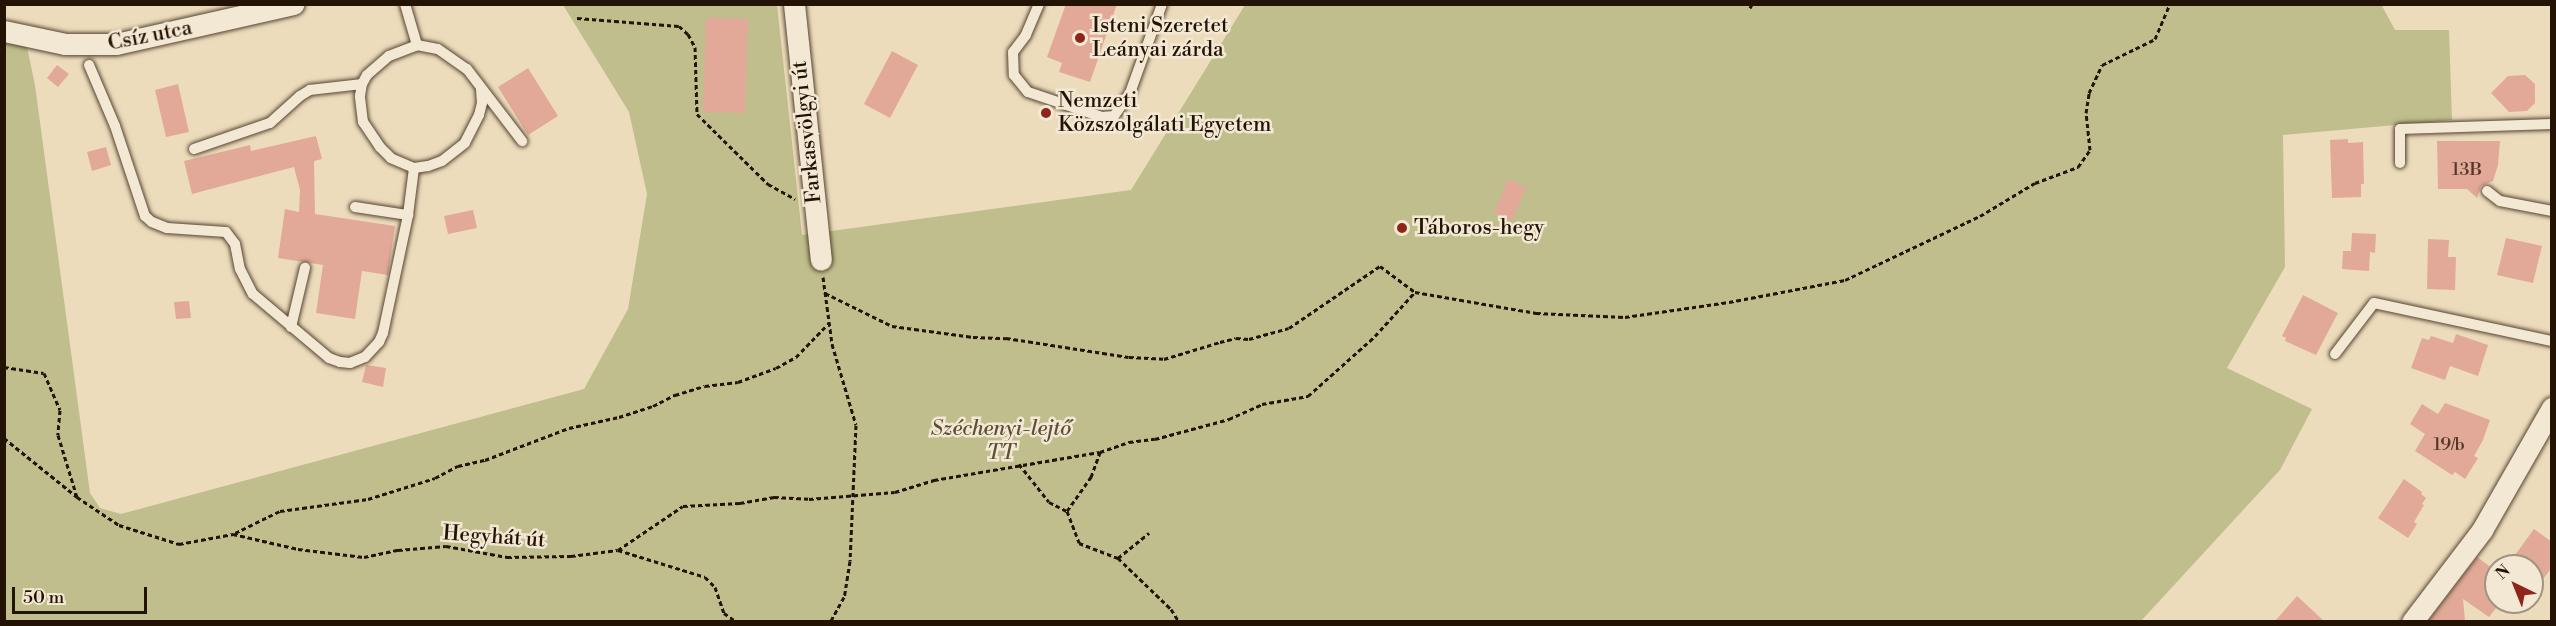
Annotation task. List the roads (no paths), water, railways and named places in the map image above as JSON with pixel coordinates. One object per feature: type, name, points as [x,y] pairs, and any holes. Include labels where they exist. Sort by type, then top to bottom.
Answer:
[{"type":"street","name":"Csíz utca","points":[[4,31],[65,44],[116,45],[294,4]]},
{"type":"street","name":"Farkasvölgyi út","points":[[794,4],[821,260]]},
{"type":"street","points":[[2412,621],[2482,530],[2552,408]]},
{"type":"lane","points":[[405,4],[417,45]]},
{"type":"lane","points":[[1040,4],[1026,34],[1013,52],[1014,75],[1028,92],[1102,117],[1114,116],[1130,93],[1162,4]]},
{"type":"lane","points":[[481,89],[483,103],[465,143],[442,161],[414,168],[391,158],[368,132],[361,109],[362,84],[379,63],[398,51],[417,45],[438,49],[456,59],[467,69],[522,141]]},
{"type":"lane","points":[[89,65],[116,126],[145,216],[152,222],[167,228],[226,232],[234,244],[246,284],[253,294],[329,358],[340,362],[358,361],[373,350],[383,333],[408,216],[414,168]]},
{"type":"lane","points":[[194,149],[270,123],[310,90],[362,84]]},
{"type":"lane","points":[[2400,163],[2400,129],[2552,124]]},
{"type":"lane","points":[[2487,191],[2500,201],[2552,211]]},
{"type":"lane","points":[[355,207],[408,216]]},
{"type":"lane","points":[[291,327],[305,268]]},
{"type":"lane","points":[[2335,354],[2374,303],[2552,341]]},
{"type":"place","name":"Isteni Szeretet Leányai zárda","points":[[1080,38]]},
{"type":"place","name":"Nemzeti Közszolgálati Egyetem","points":[[1046,113]]},
{"type":"place","name":"Táboros-hegy","points":[[1402,228]]},
{"type":"park label","name":"Széchenyi-lejtő TT","points":[[1001,441]]}]
